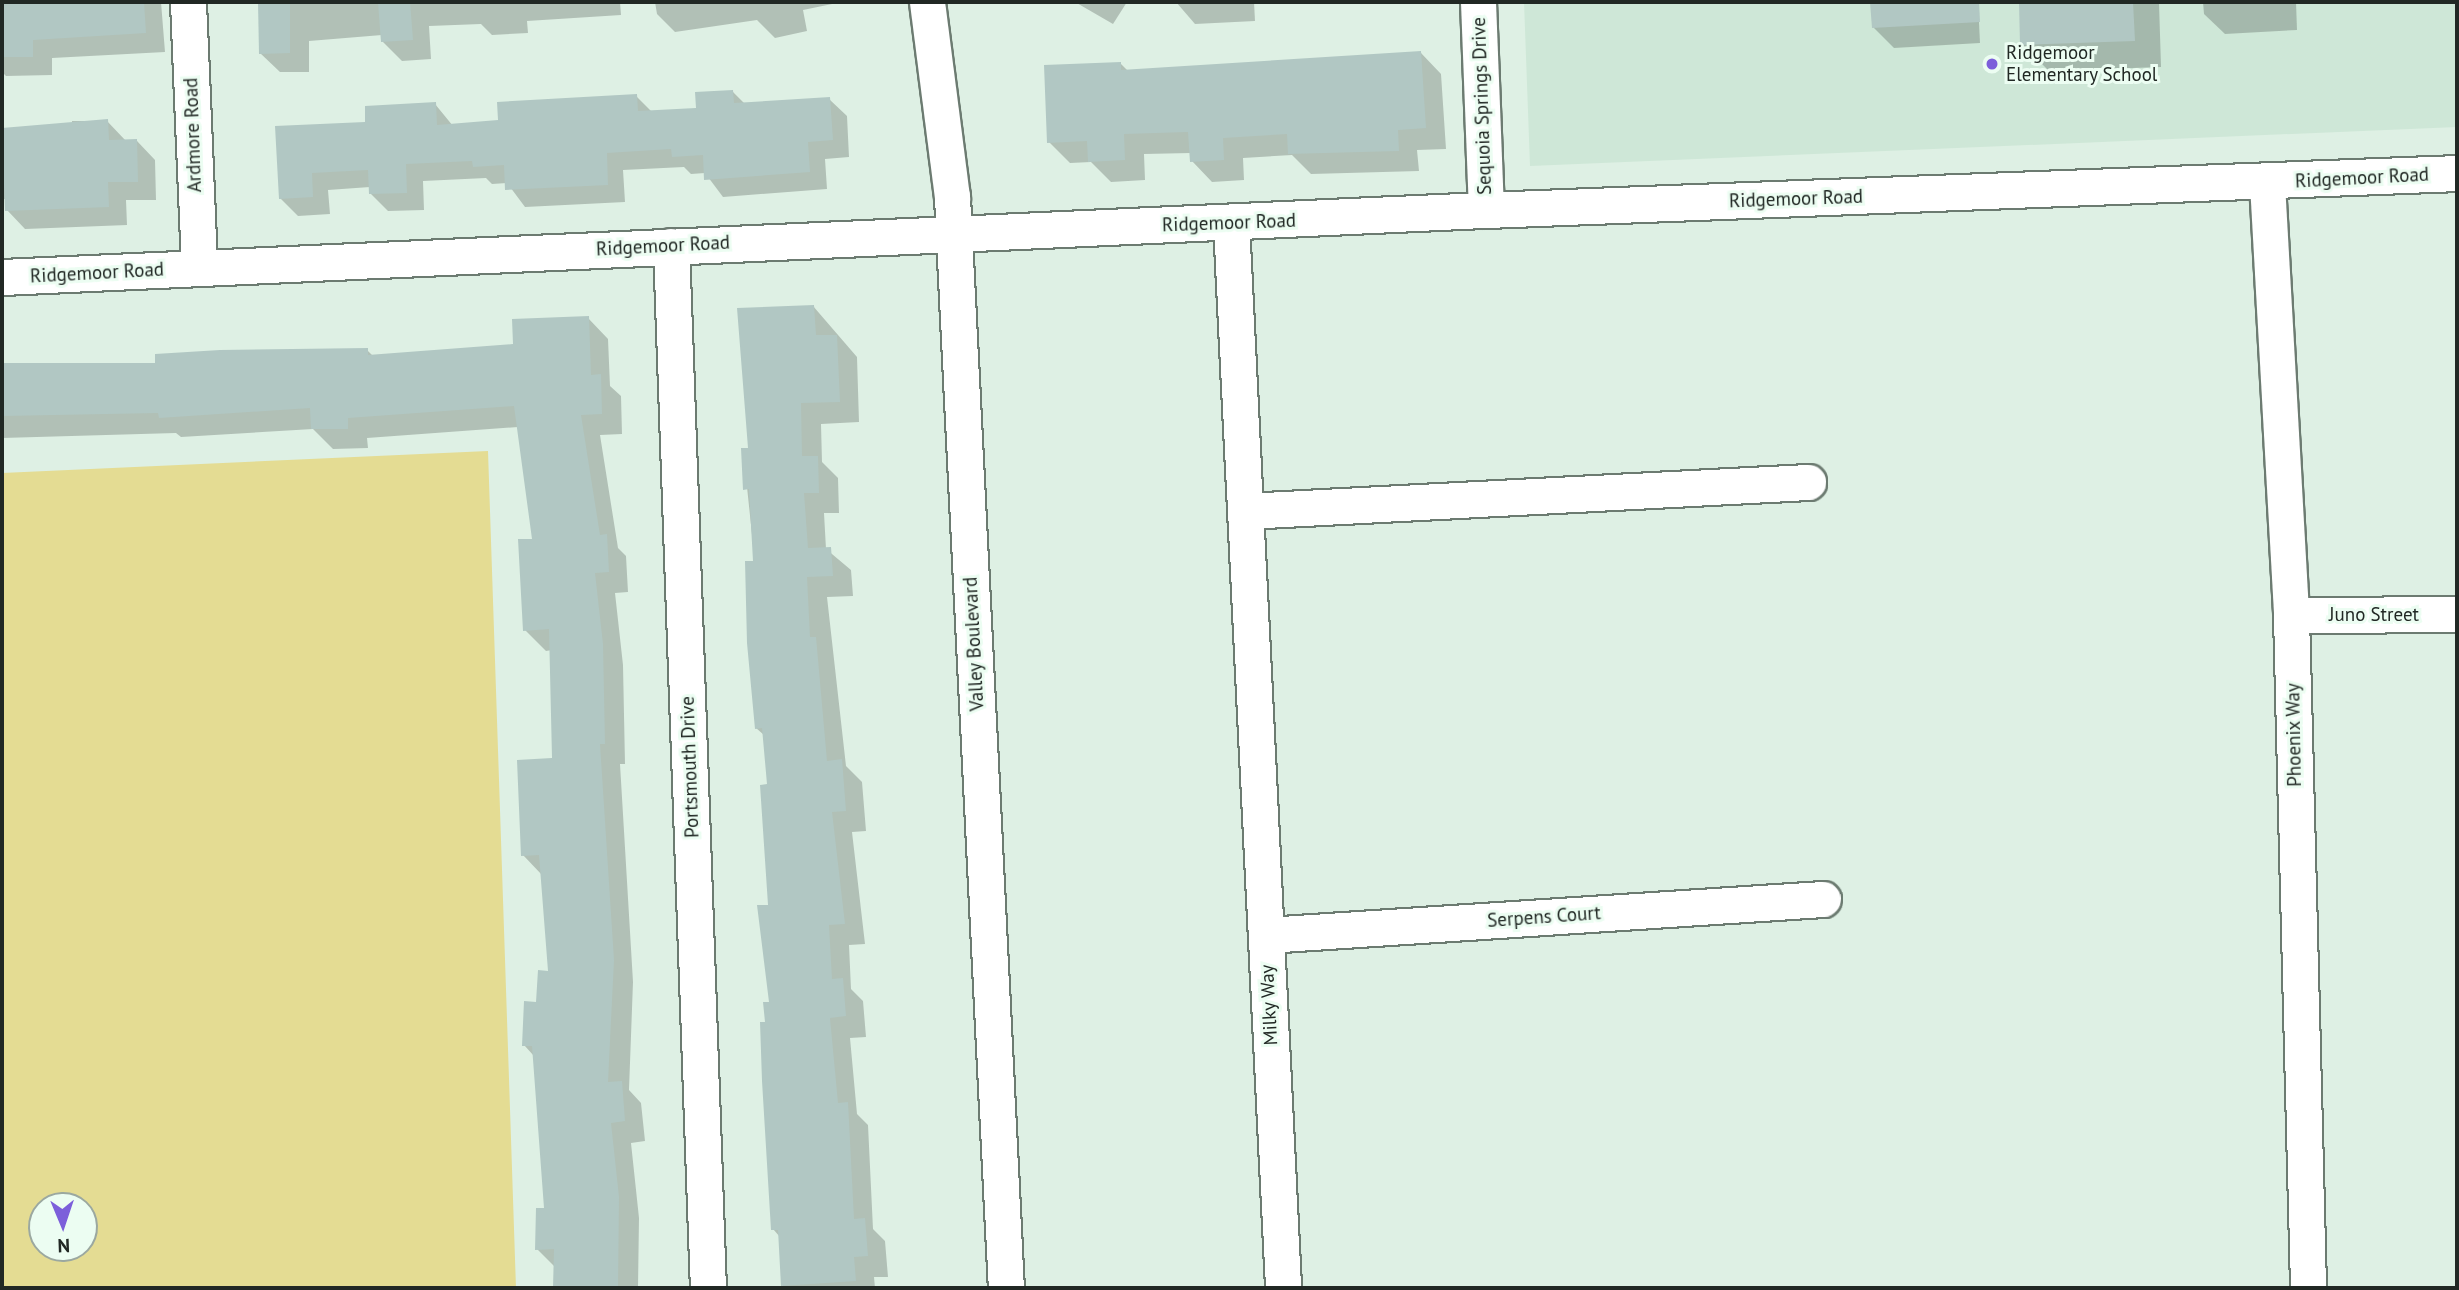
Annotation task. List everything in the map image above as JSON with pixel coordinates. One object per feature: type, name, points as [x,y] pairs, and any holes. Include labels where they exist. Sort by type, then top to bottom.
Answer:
[{"type":"street","name":"Ardmore Road","points":[[188,2],[199,268]]},
{"type":"street","name":"Valley Boulevard","points":[[927,2],[942,100],[953,233],[1006,1288]]},
{"type":"street","name":"Sequoia Springs Drive","points":[[1478,2],[1486,210]]},
{"type":"street","name":"Ridgemoor Road","points":[[2,277],[1486,210],[2267,183],[2457,173]]},
{"type":"street","name":"Phoenix Way","points":[[2267,183],[2291,615],[2308,1288]]},
{"type":"street","name":"Milky Way","points":[[1231,223],[1252,722],[1266,936],[1283,1288]]},
{"type":"street","name":"Portsmouth Drive","points":[[671,246],[708,1288]]},
{"type":"street","points":[[1245,511],[1808,482]]},
{"type":"street","name":"Juno Street","points":[[2291,615],[2457,614]]},
{"type":"street","name":"Serpens Court","points":[[1266,936],[1822,898]]},
{"type":"shaded area","name":"Ridgemoor Elementary School","points":[[1524,2],[2457,2],[2457,127],[1530,166]]},
{"type":"shaded area","points":[[488,451],[516,1288],[2,1288],[2,473]]},
{"type":"building","points":[[2,2],[144,2],[146,33],[33,40],[33,57],[2,57]]},
{"type":"building","points":[[258,2],[290,2],[290,53],[259,54]]},
{"type":"building","points":[[378,2],[410,2],[413,40],[381,42]]},
{"type":"building","points":[[1870,2],[1979,2],[1980,22],[1872,28]]},
{"type":"building","points":[[2019,2],[2133,2],[2135,41],[2020,45]]},
{"type":"building","points":[[1421,51],[1426,128],[1398,130],[1399,151],[1288,154],[1287,134],[1223,138],[1224,160],[1190,162],[1188,132],[1124,134],[1125,160],[1088,162],[1087,141],[1047,143],[1044,65],[1121,62],[1121,70]]},
{"type":"building","points":[[733,90],[734,103],[830,97],[833,140],[808,142],[810,172],[704,180],[703,155],[672,157],[671,149],[607,153],[608,185],[505,190],[504,165],[473,167],[472,161],[406,164],[407,193],[369,194],[368,170],[312,173],[313,197],[279,199],[275,126],[365,122],[365,106],[436,102],[437,125],[498,120],[497,102],[637,94],[638,111],[696,108],[695,92]]},
{"type":"building","points":[[108,119],[109,140],[137,139],[138,182],[108,182],[109,207],[5,211],[2,128]]},
{"type":"building","points":[[814,305],[816,335],[837,335],[840,402],[801,403],[802,456],[818,456],[819,493],[804,493],[808,548],[831,547],[833,576],[807,577],[810,637],[816,637],[827,761],[842,759],[846,811],[832,812],[845,924],[829,925],[832,979],[843,978],[846,1016],[830,1018],[838,1103],[848,1102],[854,1219],[865,1218],[868,1256],[854,1257],[856,1281],[781,1286],[778,1230],[771,1230],[762,1081],[760,1022],[765,1022],[763,1002],[769,1002],[757,905],[768,905],[760,785],[767,784],[762,728],[755,729],[747,643],[745,561],[753,561],[749,489],[743,490],[741,448],[748,448],[737,308]]},
{"type":"building","points":[[589,316],[591,375],[601,374],[602,414],[581,415],[600,535],[607,534],[609,572],[595,573],[603,644],[605,744],[600,744],[614,960],[608,1082],[622,1081],[625,1121],[611,1123],[619,1197],[618,1288],[553,1288],[554,1249],[535,1250],[536,1208],[544,1208],[532,1046],[522,1046],[524,1001],[536,1002],[538,970],[548,971],[539,855],[521,856],[517,760],[552,758],[549,629],[523,631],[518,539],[532,539],[514,406],[348,418],[348,429],[311,429],[310,408],[159,418],[158,413],[2,416],[2,363],[155,363],[155,354],[220,350],[368,348],[368,355],[513,344],[512,319]]},
{"type":"place","name":"Ridgemoor Elementary School","points":[[1992,64]]}]
